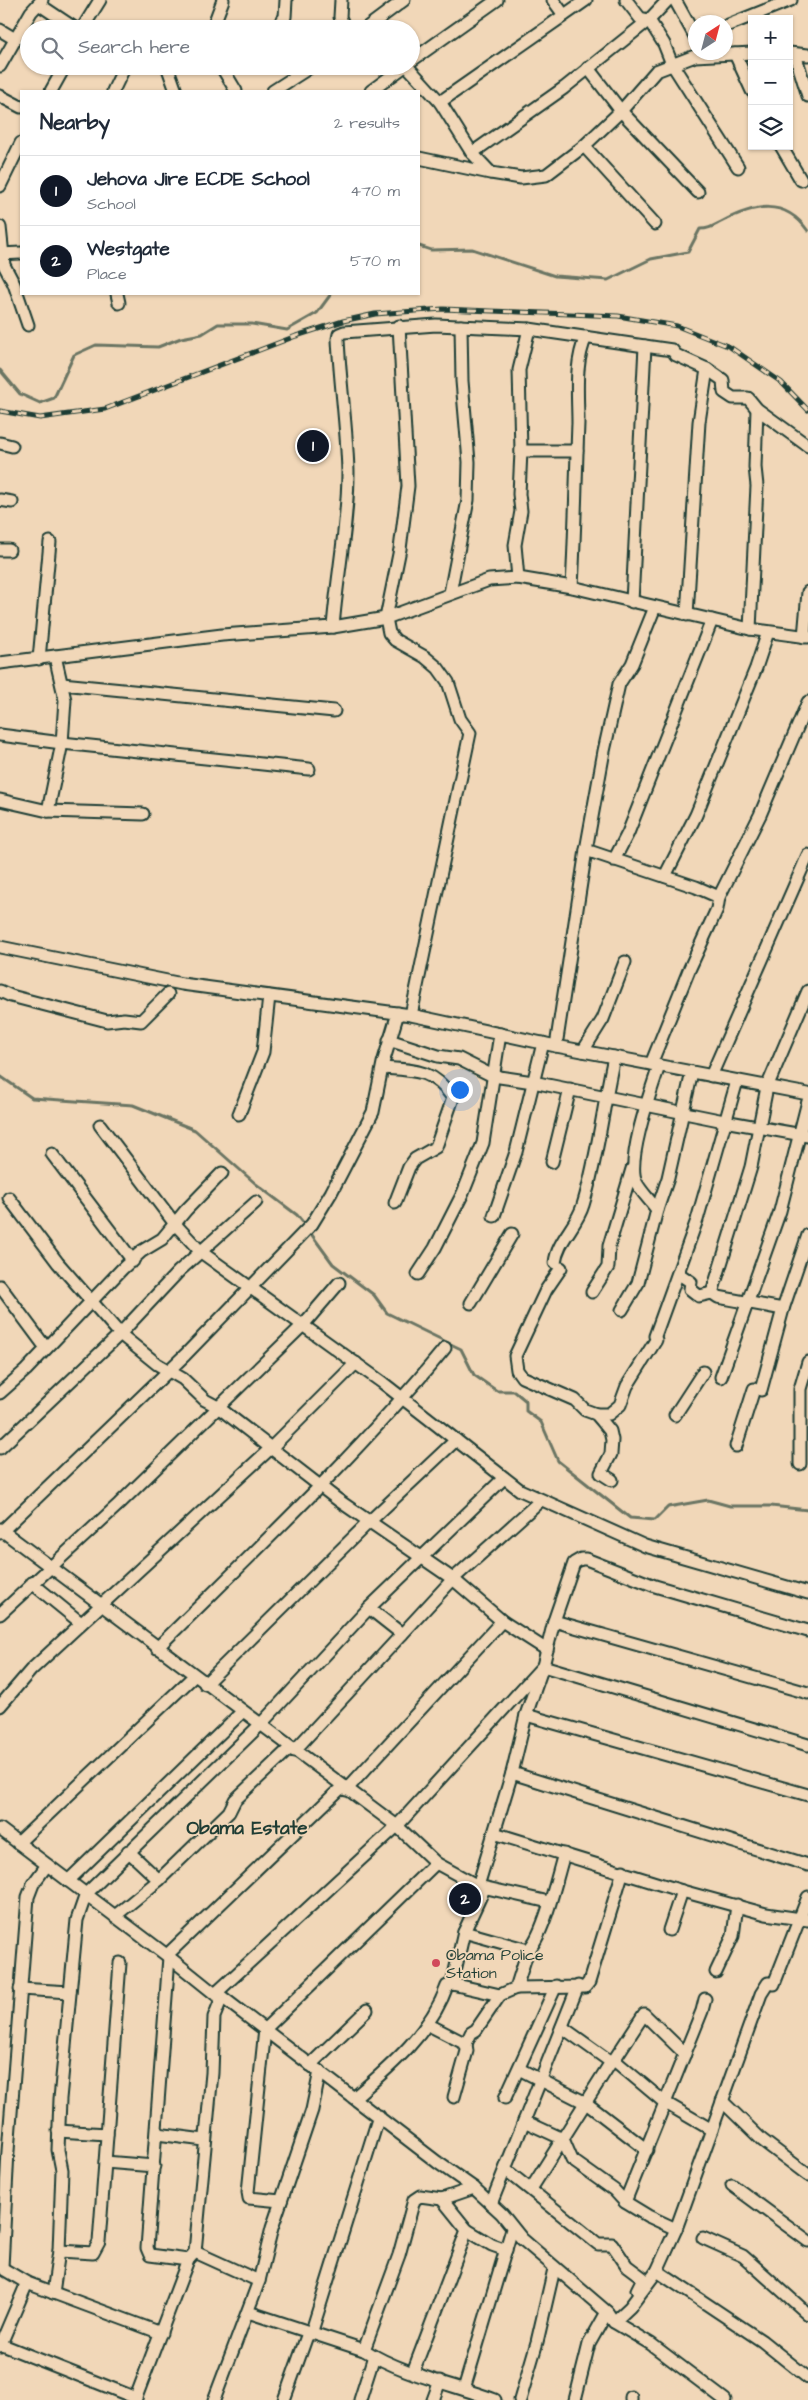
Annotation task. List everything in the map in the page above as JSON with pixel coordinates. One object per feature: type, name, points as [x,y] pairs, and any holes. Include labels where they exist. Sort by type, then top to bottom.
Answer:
[{"type":"street","points":[[88,20],[100,0]]},
{"type":"street","points":[[215,20],[223,0]]},
{"type":"street","points":[[282,20],[285,17],[286,0]]},
{"type":"street","points":[[341,0],[341,20]]},
{"type":"street","points":[[380,20],[404,0]]},
{"type":"street","points":[[420,56],[497,0]]},
{"type":"street","points":[[553,0],[564,15]]},
{"type":"street","points":[[440,102],[586,0]]},
{"type":"street","points":[[626,0],[640,18],[649,20],[664,44],[672,64],[738,167]]},
{"type":"street","points":[[472,153],[564,88],[649,20],[668,0]]},
{"type":"street","points":[[675,0],[688,24]]},
{"type":"street","points":[[733,23],[791,0]]},
{"type":"street","points":[[26,20],[41,2],[64,20]]},
{"type":"street","points":[[0,30],[15,39]]},
{"type":"street","points":[[0,66],[20,31]]},
{"type":"street","points":[[748,53],[735,54],[748,82]]},
{"type":"street","points":[[793,54],[808,55]]},
{"type":"street","points":[[793,57],[808,96]]},
{"type":"street","points":[[420,158],[521,178],[546,175],[584,146],[621,110],[646,79],[656,71],[688,59]]},
{"type":"street","points":[[588,68],[621,110],[698,192]]},
{"type":"street","points":[[52,90],[60,75]]},
{"type":"street","points":[[114,90],[121,75]]},
{"type":"street","points":[[170,75],[176,90]]},
{"type":"street","points":[[227,75],[235,90]]},
{"type":"street","points":[[275,90],[298,75]]},
{"type":"street","points":[[372,90],[393,75]]},
{"type":"street","points":[[414,75],[440,102],[472,153],[490,173]]},
{"type":"street","points":[[0,96],[20,106]]},
{"type":"street","points":[[0,186],[20,145]]},
{"type":"street","points":[[584,146],[655,224]]},
{"type":"street","points":[[783,150],[801,180]]},
{"type":"street","points":[[0,228],[1,254],[4,265],[14,284],[28,325]]},
{"type":"street","points":[[1,254],[20,253]]},
{"type":"street","points":[[399,326],[408,486],[400,549],[386,618],[389,633],[395,640],[425,657],[438,668],[448,682],[460,719],[470,733],[411,1015]]},
{"type":"street","points":[[333,627],[346,516],[348,471],[340,389],[338,339],[340,334],[344,332],[399,326],[529,329],[672,350],[676,355],[707,369],[722,380],[724,392],[733,398],[748,398],[757,409],[808,446]]},
{"type":"street","points":[[450,593],[468,500],[469,462],[462,382],[461,326]]},
{"type":"street","points":[[518,578],[515,545],[521,511],[518,494],[520,370],[529,329]]},
{"type":"street","points":[[572,587],[577,451],[577,380],[581,348],[586,337]]},
{"type":"street","points":[[632,602],[645,346]]},
{"type":"street","points":[[687,616],[699,431],[707,369]]},
{"type":"street","points":[[750,629],[754,510],[758,486],[755,467],[757,409]]},
{"type":"street","points":[[0,443],[12,446]]},
{"type":"street","points":[[520,451],[577,451]]},
{"type":"street","points":[[0,500],[12,502]]},
{"type":"street","points":[[38,658],[50,542]]},
{"type":"street","points":[[0,663],[222,635],[333,627],[386,618],[489,580],[518,578],[572,587],[687,616],[750,629],[806,637],[808,592]]},
{"type":"street","points":[[556,1046],[586,850],[604,751],[619,684],[632,664],[655,607]]},
{"type":"street","points":[[614,860],[628,832],[712,620]]},
{"type":"street","points":[[665,876],[696,815],[756,668],[768,632]]},
{"type":"street","points":[[48,811],[62,743],[65,700],[55,656]]},
{"type":"street","points":[[62,684],[334,711]]},
{"type":"street","points":[[592,1292],[608,1266],[609,1246],[633,1168],[655,1065],[689,970],[717,909],[718,897],[760,815],[808,702]]},
{"type":"street","points":[[0,735],[309,769]]},
{"type":"street","points":[[0,800],[48,811],[143,814]]},
{"type":"street","points":[[586,850],[665,876],[718,897]]},
{"type":"street","points":[[712,1076],[808,855]]},
{"type":"street","points":[[0,946],[182,984],[411,1015],[556,1046],[808,1094]]},
{"type":"street","points":[[583,1051],[606,1013],[625,962]]},
{"type":"street","points":[[712,1293],[751,1168],[767,1087],[808,990]]},
{"type":"street","points":[[0,991],[11,996],[107,1021],[124,1019],[141,1021],[168,994]]},
{"type":"street","points":[[238,1114],[262,1052],[269,996]]},
{"type":"street","points":[[398,1013],[389,1040],[373,1112],[331,1193],[308,1228],[251,1288],[168,1370],[1,1531],[397,1826],[436,1862],[478,1886],[549,1902]]},
{"type":"street","points":[[418,1274],[432,1254],[447,1226],[483,1143],[500,1034]]},
{"type":"street","points":[[389,1040],[438,1056],[459,1059],[492,1076],[647,1104],[724,1122],[804,1135]]},
{"type":"street","points":[[494,1216],[516,1152],[543,1043]]},
{"type":"street","points":[[614,1057],[605,1096],[593,1169],[583,1206],[560,1245],[558,1266],[514,1356],[517,1370],[522,1376],[575,1400],[585,1410],[596,1414],[609,1414],[620,1405],[627,1386],[656,1338],[697,1220],[737,1081]]},
{"type":"street","points":[[382,1068],[420,1070],[448,1091],[453,1098],[436,1147],[415,1159],[409,1167],[395,1203]]},
{"type":"street","points":[[622,1310],[638,1283],[657,1210],[668,1178],[692,1072]]},
{"type":"street","points":[[552,1162],[570,1089]]},
{"type":"street","points":[[721,1377],[780,1211],[804,1135],[808,1102]]},
{"type":"street","points":[[100,1125],[175,1224],[201,1252],[404,1398],[520,1490],[645,1546],[808,1593]]},
{"type":"street","points":[[52,1154],[133,1261]]},
{"type":"street","points":[[633,1168],[636,1182],[657,1210]]},
{"type":"street","points":[[0,1393],[122,1269],[142,1251],[162,1239],[186,1210],[222,1173]]},
{"type":"street","points":[[9,1198],[58,1263],[120,1334],[158,1364],[183,1380],[205,1400],[218,1407],[370,1521],[453,1579],[502,1622],[547,1650]]},
{"type":"street","points":[[0,1448],[120,1334],[159,1291],[256,1202]]},
{"type":"street","points":[[471,1303],[512,1234]]},
{"type":"street","points":[[736,1446],[808,1236]]},
{"type":"street","points":[[679,1274],[691,1282],[690,1289],[699,1296],[712,1293],[718,1297],[783,1309]]},
{"type":"street","points":[[0,1614],[303,1326],[339,1283]]},
{"type":"street","points":[[0,1286],[46,1348]]},
{"type":"street","points":[[157,1648],[321,1485],[404,1398],[445,1348]]},
{"type":"street","points":[[800,1464],[800,1388],[808,1362]]},
{"type":"street","points":[[0,1706],[31,1670],[271,1448],[356,1363]]},
{"type":"street","points":[[675,1415],[703,1372]]},
{"type":"street","points":[[596,1414],[610,1431],[612,1440],[611,1454],[601,1473],[612,1480]]},
{"type":"street","points":[[205,1684],[370,1521],[456,1440]]},
{"type":"street","points":[[53,2293],[59,2251],[62,2170],[59,2163],[58,2131],[77,1920],[86,1894],[128,1851],[260,1725],[369,1608],[420,1557],[504,1478]]},
{"type":"street","points":[[115,1916],[159,1880],[230,1812],[235,1800],[292,1749],[453,1579],[541,1500]]},
{"type":"street","points":[[478,1886],[512,1773],[526,1715],[543,1666],[554,1621],[571,1566],[581,1559],[655,1586],[808,1630]]},
{"type":"street","points":[[32,1583],[81,1623]]},
{"type":"street","points":[[369,1608],[402,1634]]},
{"type":"street","points":[[554,1621],[808,1693]]},
{"type":"street","points":[[258,2281],[191,2256],[150,2255],[147,2246],[157,2134],[168,1956],[344,1788],[502,1622]]},
{"type":"street","points":[[543,1666],[808,1745]]},
{"type":"street","points":[[27,2283],[0,2345],[136,2399],[191,2256],[212,2069],[214,2017],[219,1996],[397,1826],[543,1666]]},
{"type":"street","points":[[18,1843],[194,1676]]},
{"type":"street","points":[[68,1881],[242,1712]]},
{"type":"street","points":[[526,1715],[808,1795]]},
{"type":"street","points":[[512,1773],[808,1865]]},
{"type":"street","points":[[0,1829],[474,2188],[512,2228],[554,2268],[607,2312],[614,2322],[650,2344],[725,2400]]},
{"type":"street","points":[[494,1833],[623,1871],[682,1891],[766,1914],[804,1919]]},
{"type":"street","points":[[128,1851],[159,1880]]},
{"type":"street","points":[[516,1988],[528,1950],[535,1944],[564,1854]]},
{"type":"street","points":[[281,2200],[249,2198],[248,2192],[265,2029],[436,1862]]},
{"type":"street","points":[[46,1865],[33,1884],[28,1897],[4,2151],[1,2267],[27,2283],[161,2333]]},
{"type":"street","points":[[454,2097],[467,2051],[466,2044],[471,2032],[476,2030],[500,1995],[516,1988],[585,1987],[589,1982],[623,1871]]},
{"type":"street","points":[[452,1984],[464,1932],[482,1891],[478,1886]]},
{"type":"street","points":[[669,1930],[682,1891]]},
{"type":"street","points":[[614,2322],[630,2307],[657,2271],[676,2229],[761,1994],[768,1983],[774,1984],[804,1919],[808,1896]]},
{"type":"street","points":[[716,1972],[733,1936],[737,1905]]},
{"type":"street","points":[[464,1932],[528,1950]]},
{"type":"street","points":[[59,2251],[93,2253],[97,2249],[120,1963]]},
{"type":"street","points":[[355,2097],[399,2058],[427,2024],[447,1986],[452,1984],[500,1995]]},
{"type":"street","points":[[505,2098],[556,1986]]},
{"type":"street","points":[[491,2204],[578,1986]]},
{"type":"street","points":[[20,1989],[70,1992]]},
{"type":"street","points":[[625,2202],[702,2011],[705,1999]]},
{"type":"street","points":[[214,2400],[248,2312],[281,2200],[312,2110],[315,2068],[367,2010]]},
{"type":"street","points":[[531,2189],[644,2014],[685,2054]]},
{"type":"street","points":[[427,2024],[466,2044]]},
{"type":"street","points":[[562,2027],[613,2061],[664,2102],[712,2130]]},
{"type":"street","points":[[518,2069],[586,2103],[647,2150]]},
{"type":"street","points":[[722,2101],[762,2140],[808,2175]]},
{"type":"street","points":[[284,2400],[310,2333],[379,2116]]},
{"type":"street","points":[[524,2121],[563,2138],[572,2160],[614,2190],[625,2202],[648,2216],[676,2229]]},
{"type":"street","points":[[58,2131],[106,2134]]},
{"type":"street","points":[[157,2134],[204,2140]]},
{"type":"street","points":[[105,2162],[154,2166]]},
{"type":"street","points":[[506,2170],[598,2244],[612,2244],[627,2266],[643,2278],[630,2307]]},
{"type":"street","points":[[732,2185],[808,2242]]},
{"type":"street","points":[[360,2400],[369,2353],[399,2255],[411,2205],[420,2196],[442,2199],[474,2188]]},
{"type":"street","points":[[442,2199],[467,2230],[492,2245],[506,2250]]},
{"type":"street","points":[[464,2389],[512,2228]]},
{"type":"street","points":[[413,2372],[467,2230]]},
{"type":"street","points":[[704,2238],[743,2256],[808,2314]]},
{"type":"street","points":[[520,2400],[537,2342],[554,2268]]},
{"type":"street","points":[[657,2271],[762,2340],[808,2378]]},
{"type":"street","points":[[248,2312],[369,2353],[413,2372],[495,2400]]},
{"type":"street","points":[[575,2400],[587,2351],[607,2312]]},
{"type":"street","points":[[433,2400],[440,2381]]},
{"type":"street","points":[[706,2400],[709,2388]]},
{"type":"waterway","points":[[420,246],[431,250],[472,249],[555,276],[608,280],[651,259],[688,252],[700,229],[711,227],[745,211],[757,208],[768,207],[789,213],[799,220],[808,231]]},
{"type":"waterway","points":[[0,370],[20,394],[40,403],[54,398],[74,355],[96,345],[158,347],[181,338],[202,334],[218,324],[252,324],[287,330],[317,313],[330,295]]},
{"type":"waterway","points":[[0,1076],[32,1098],[133,1105],[195,1130],[256,1184],[297,1215],[306,1226]]},
{"type":"waterway","points":[[309,1231],[333,1264],[374,1295],[387,1313],[461,1349],[474,1375],[497,1391],[514,1391],[526,1401],[526,1411],[541,1422],[558,1461],[630,1518],[655,1520],[668,1507],[708,1500],[730,1506],[771,1506],[808,1510]]},
{"type":"railway","points":[[0,411],[40,418],[105,409],[296,336],[343,321],[375,314],[443,309],[618,316],[677,326],[730,347],[781,382],[808,410]]},
{"type":"place","name":"Jehova Jire ECDE School","points":[[313,446]]},
{"type":"place","name":"Westgate","points":[[465,1899]]},
{"type":"place","name":"Obama Police Station","points":[[436,1963]]},
{"type":"district","name":"Obama Estate","points":[[247,1827]]}]
